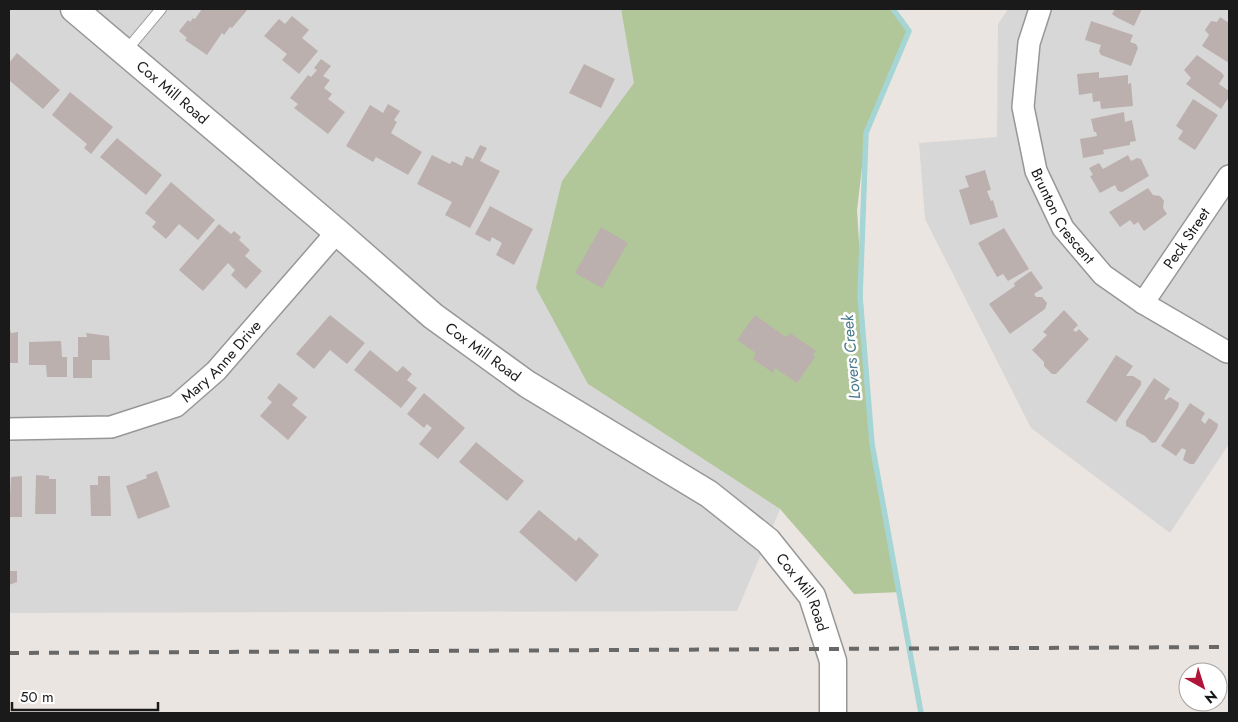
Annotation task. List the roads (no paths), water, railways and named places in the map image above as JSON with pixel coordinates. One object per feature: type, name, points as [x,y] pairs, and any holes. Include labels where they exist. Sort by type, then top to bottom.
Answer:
[{"type":"street","name":"Cox Mill Road","points":[[74,9],[433,316],[519,378],[709,494],[768,541],[812,596],[833,661],[833,713]]},
{"type":"street","name":"Brunton Crescent","points":[[1040,9],[1029,43],[1023,107],[1036,171],[1063,228],[1103,275],[1143,303],[1227,352]]},
{"type":"street","name":"Peck Street","points":[[1143,303],[1229,176]]},
{"type":"street","name":"Mary Anne Drive","points":[[9,429],[111,427],[176,406],[216,371],[337,232]]},
{"type":"lane","points":[[125,52],[161,9]]},
{"type":"waterway","name":"Lovers Creek","points":[[893,9],[909,31],[866,133],[860,297],[872,444],[921,713]]},
{"type":"railway","points":[[9,653],[1229,647]]}]
